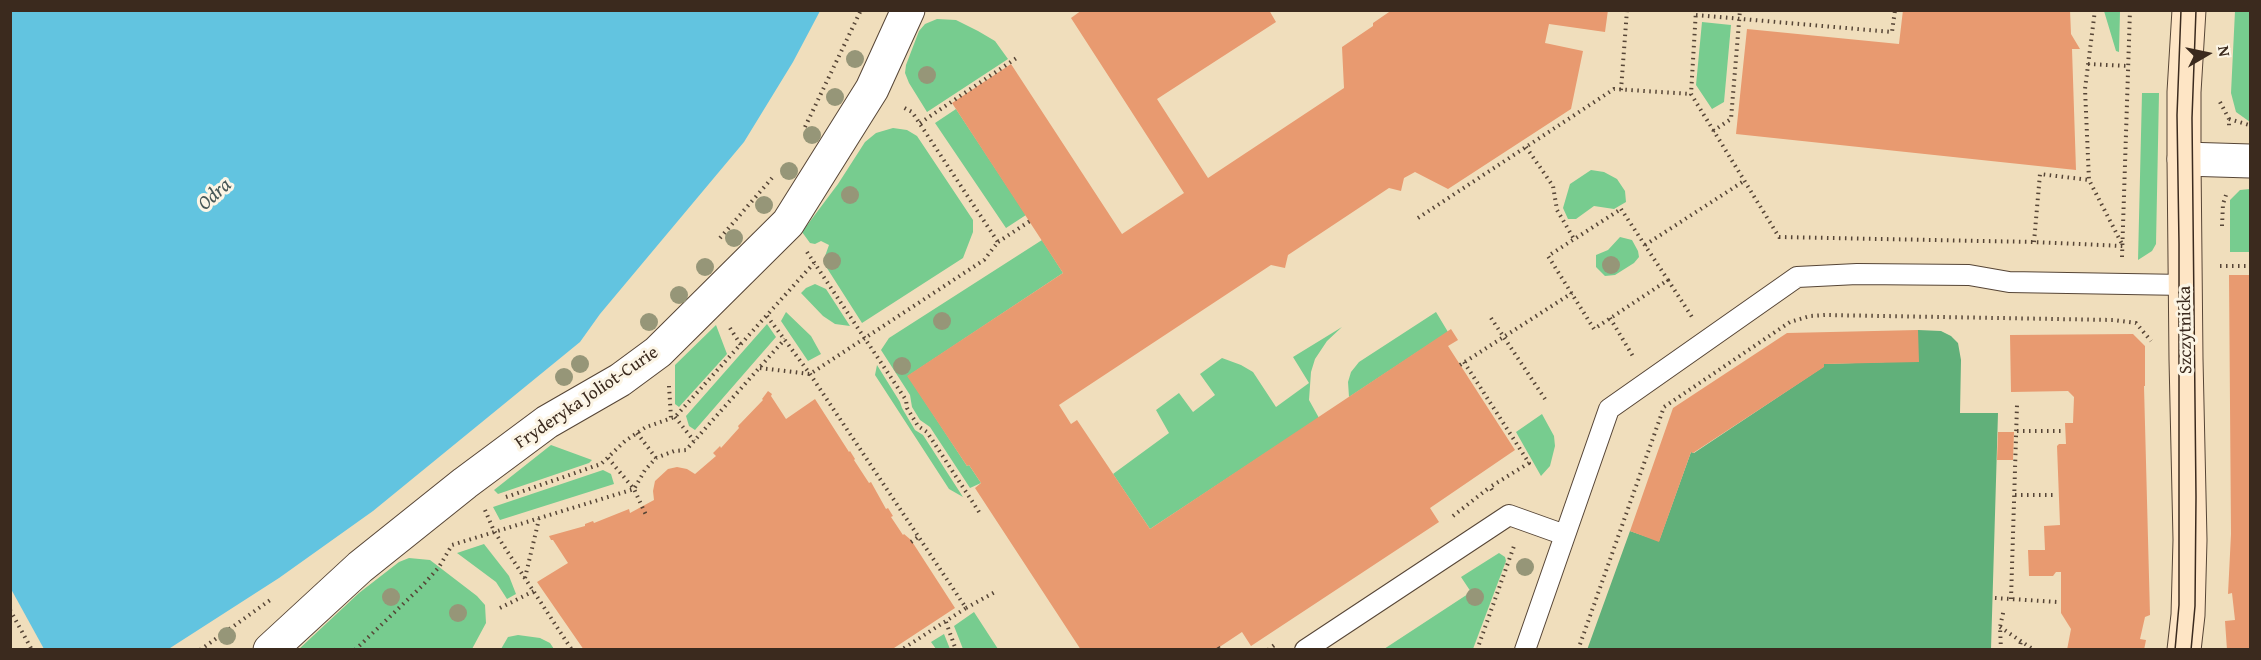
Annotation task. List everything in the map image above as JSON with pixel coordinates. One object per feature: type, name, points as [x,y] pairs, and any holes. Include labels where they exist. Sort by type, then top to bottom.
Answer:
[{"type":"street","name":"Fryderyka Joliot-Curie","points":[[270,650],[360,567],[465,483],[547,422],[620,380],[658,352],[756,268],[788,223],[872,90],[908,10]]},
{"type":"street","name":"Szczytnicka","points":[[2184,650],[2188,615],[2190,540],[2184,159],[2184,92],[2189,10]]},
{"type":"street","points":[[2184,159],[2250,161]]},
{"type":"lane","points":[[1525,650],[1609,409],[1797,277],[1857,274],[1969,274],[2009,282],[2185,285]]},
{"type":"lane","points":[[1305,650],[1509,515],[1565,535]]},
{"type":"path","points":[[804,129],[861,10]]},
{"type":"path","points":[[1621,90],[1627,10]]},
{"type":"path","points":[[1713,131],[1731,119],[1740,10]]},
{"type":"path","points":[[1895,10],[1892,32],[1739,19],[1696,13],[1691,94],[1779,237],[2123,246]]},
{"type":"path","points":[[2095,10],[2085,89],[2089,180],[2123,246]]},
{"type":"path","points":[[2122,264],[2130,10]]},
{"type":"path","points":[[920,123],[1018,57]]},
{"type":"path","points":[[2088,64],[2128,66]]},
{"type":"path","points":[[872,90],[912,112],[998,242]]},
{"type":"path","points":[[1419,218],[1614,90],[1691,94]]},
{"type":"path","points":[[2221,92],[2220,103],[2229,119],[2229,126]]},
{"type":"path","points":[[2229,119],[2250,126]]},
{"type":"path","points":[[1526,147],[1552,186],[1557,210],[1574,239]]},
{"type":"path","points":[[2034,242],[2040,174],[2089,180]]},
{"type":"path","points":[[714,244],[774,177]]},
{"type":"path","points":[[1645,244],[1744,182]]},
{"type":"path","points":[[1621,209],[1668,280],[1594,329],[1548,256],[1574,239],[1621,209]]},
{"type":"path","points":[[760,369],[810,374],[984,260],[998,242],[1030,221]]},
{"type":"path","points":[[788,223],[906,400],[907,408],[918,426],[927,432],[981,515]]},
{"type":"path","points":[[504,498],[601,464],[646,427],[675,417],[814,263]]},
{"type":"path","points":[[2220,266],[2250,266]]},
{"type":"path","points":[[1495,495],[1490,487],[1529,463],[1462,363],[1572,293]]},
{"type":"path","points":[[1578,650],[1664,407],[1790,322],[1810,316],[1825,315],[2113,320]]},
{"type":"path","points":[[766,316],[810,374],[966,609]]},
{"type":"path","points":[[1491,318],[1545,399]]},
{"type":"path","points":[[1610,318],[1649,381]]},
{"type":"path","points":[[355,650],[423,585],[439,567],[452,545],[634,489],[645,470],[656,458],[674,451],[686,450],[785,339]]},
{"type":"path","points":[[2011,599],[2017,405]]},
{"type":"path","points":[[675,417],[694,441]]},
{"type":"path","points":[[2017,431],[2063,431]]},
{"type":"path","points":[[637,433],[656,458]]},
{"type":"path","points":[[608,458],[634,489],[646,515]]},
{"type":"path","points":[[2015,495],[2055,495]]},
{"type":"path","points":[[483,505],[494,531],[572,650]]},
{"type":"path","points":[[525,578],[540,518]]},
{"type":"path","points":[[911,542],[918,537]]},
{"type":"path","points":[[1477,650],[1515,546]]},
{"type":"path","points":[[500,608],[534,591]]},
{"type":"path","points":[[200,650],[282,592]]},
{"type":"path","points":[[902,650],[995,592]]},
{"type":"path","points":[[1995,598],[2058,602]]},
{"type":"path","points":[[2001,650],[2000,627],[2004,609]]},
{"type":"path","points":[[10,610],[33,650]]},
{"type":"path","points":[[946,622],[957,650]]},
{"type":"path","points":[[2000,627],[2034,650]]},
{"type":"path","points":[[2019,650],[2021,641]]},
{"type":"green space","points":[[2104,11],[2120,11],[2119,52],[2116,51]]},
{"type":"green space","points":[[2235,11],[2250,11],[2250,122],[2236,112],[2231,93]]},
{"type":"green space","points":[[937,19],[956,20],[978,31],[995,41],[1008,59],[927,112],[905,73],[919,31],[925,24]]},
{"type":"green space","points":[[1702,22],[1731,25],[1724,102],[1712,109],[1696,85]]},
{"type":"green space","points":[[2142,93],[2159,93],[2156,244],[2152,251],[2138,260]]},
{"type":"green space","points":[[956,109],[1026,215],[1006,228],[935,123]]},
{"type":"green space","points":[[893,128],[907,130],[917,136],[973,220],[973,232],[963,258],[862,323],[825,265],[824,259],[829,245],[821,241],[815,244],[810,243],[802,232],[838,184],[865,142],[876,133]]},
{"type":"green space","points":[[1591,170],[1604,172],[1617,179],[1625,191],[1626,202],[1614,209],[1594,206],[1576,219],[1568,219],[1563,208],[1570,184]]},
{"type":"green space","points":[[2250,189],[2250,252],[2230,252],[2230,200],[2240,190]]},
{"type":"green space","points":[[1620,237],[1632,240],[1639,257],[1615,275],[1605,276],[1596,267],[1596,255],[1608,250]]},
{"type":"green space","points":[[1042,240],[1063,273],[908,376],[967,466],[969,465],[981,483],[970,488],[930,427],[920,420],[912,407],[910,395],[881,350],[889,338]]},
{"type":"green space","points":[[815,284],[826,289],[850,326],[835,324],[823,316],[801,293]]},
{"type":"green space","points":[[786,312],[811,336],[821,354],[808,361],[781,321]]},
{"type":"green space","points":[[1436,312],[1448,332],[1349,397],[1348,382],[1351,372],[1359,362]]},
{"type":"green space","points":[[767,324],[776,337],[695,430],[689,426],[686,416]]},
{"type":"green space","points":[[716,325],[727,354],[679,407],[675,404],[675,365]]},
{"type":"green space","points":[[1342,327],[1327,341],[1315,359],[1311,372],[1309,400],[1319,418],[1150,529],[1113,474],[1169,433],[1156,410],[1179,393],[1193,412],[1215,395],[1200,374],[1222,358],[1253,372],[1276,407],[1309,383],[1293,357]]},
{"type":"green space","points":[[1918,330],[1941,331],[1958,343],[1961,360],[1960,413],[1998,413],[1991,649],[1587,650],[1630,531],[1659,541],[1691,452],[1694,453],[1823,367],[1824,364],[1918,361]]},
{"type":"green space","points":[[877,365],[915,430],[923,435],[963,497],[949,489],[875,375]]},
{"type":"green space","points":[[1542,414],[1554,436],[1555,446],[1550,466],[1541,476],[1516,432]]},
{"type":"green space","points":[[551,445],[592,460],[589,463],[498,494],[494,490]]},
{"type":"green space","points":[[603,470],[611,474],[614,484],[500,520],[493,507]]},
{"type":"green space","points":[[484,544],[509,576],[516,594],[507,599],[496,582],[457,553]]},
{"type":"green space","points":[[1499,553],[1505,557],[1506,561],[1473,649],[1384,649],[1471,592],[1461,577]]},
{"type":"green space","points":[[409,558],[430,560],[477,596],[485,605],[486,623],[472,649],[299,649],[359,593],[399,562]]},
{"type":"green space","points":[[974,612],[998,649],[963,649],[954,626]]},
{"type":"green space","points":[[944,634],[950,649],[936,649],[931,642]]},
{"type":"green space","points":[[518,635],[540,638],[550,643],[554,649],[501,649],[508,637]]},
{"type":"water","name":"Odra","points":[[10,11],[820,11],[793,62],[744,142],[600,314],[580,342],[373,511],[279,578],[167,650],[11,649]]},
{"type":"pier","points":[[11,589],[44,649],[11,649]]},
{"type":"building","points":[[1082,10],[1269,10],[1276,22],[1157,99],[1208,178],[1344,88],[1342,47],[1392,10],[1608,10],[1605,32],[1549,24],[1545,43],[1583,51],[1571,109],[1448,189],[1415,172],[1404,178],[1401,191],[1389,188],[1288,255],[1285,268],[1271,265],[1059,405],[1071,424],[1077,420],[1150,529],[1451,329],[1458,340],[1448,346],[1515,450],[1430,508],[1439,522],[1251,646],[1242,632],[1215,650],[1081,650],[975,488],[981,483],[969,465],[967,466],[907,376],[1063,273],[952,103],[1011,64],[1122,234],[1184,193],[1071,18]]},
{"type":"building","points":[[1903,10],[2070,10],[2071,34],[2080,49],[2072,49],[2076,170],[1736,134],[1747,29],[1899,44]]},
{"type":"building","points":[[2229,275],[2250,275],[2250,650],[2227,650],[2225,621],[2235,620],[2232,593],[2228,594],[2231,534]]},
{"type":"building","points":[[1918,330],[1919,362],[1824,364],[1824,367],[1693,453],[1691,452],[1659,542],[1630,531],[1673,408],[1787,333]]},
{"type":"building","points":[[2133,334],[2145,346],[2150,615],[2145,617],[2140,639],[2146,640],[2144,650],[2067,650],[2071,629],[2061,613],[2061,572],[2056,572],[2053,576],[2029,576],[2028,550],[2045,550],[2044,526],[2060,525],[2057,446],[2066,444],[2065,423],[2073,423],[2074,397],[2068,391],[2011,392],[2010,335]]},
{"type":"building","points":[[768,391],[786,419],[815,399],[869,483],[871,482],[886,509],[888,508],[903,535],[911,540],[955,608],[891,650],[584,650],[537,582],[568,563],[549,536],[585,526],[593,521],[594,523],[629,509],[630,513],[654,500],[655,481],[668,469],[677,467],[695,474],[716,456],[713,453],[720,446],[721,448],[739,428],[738,426],[763,400]]},
{"type":"building","points":[[1998,432],[2014,432],[2013,460],[1997,460]]},
{"type":"tram line","points":[[2175,650],[2179,605],[2177,115],[2181,10]]},
{"type":"tram line","points":[[2191,650],[2195,606],[2196,497],[2192,118],[2196,10]]}]
